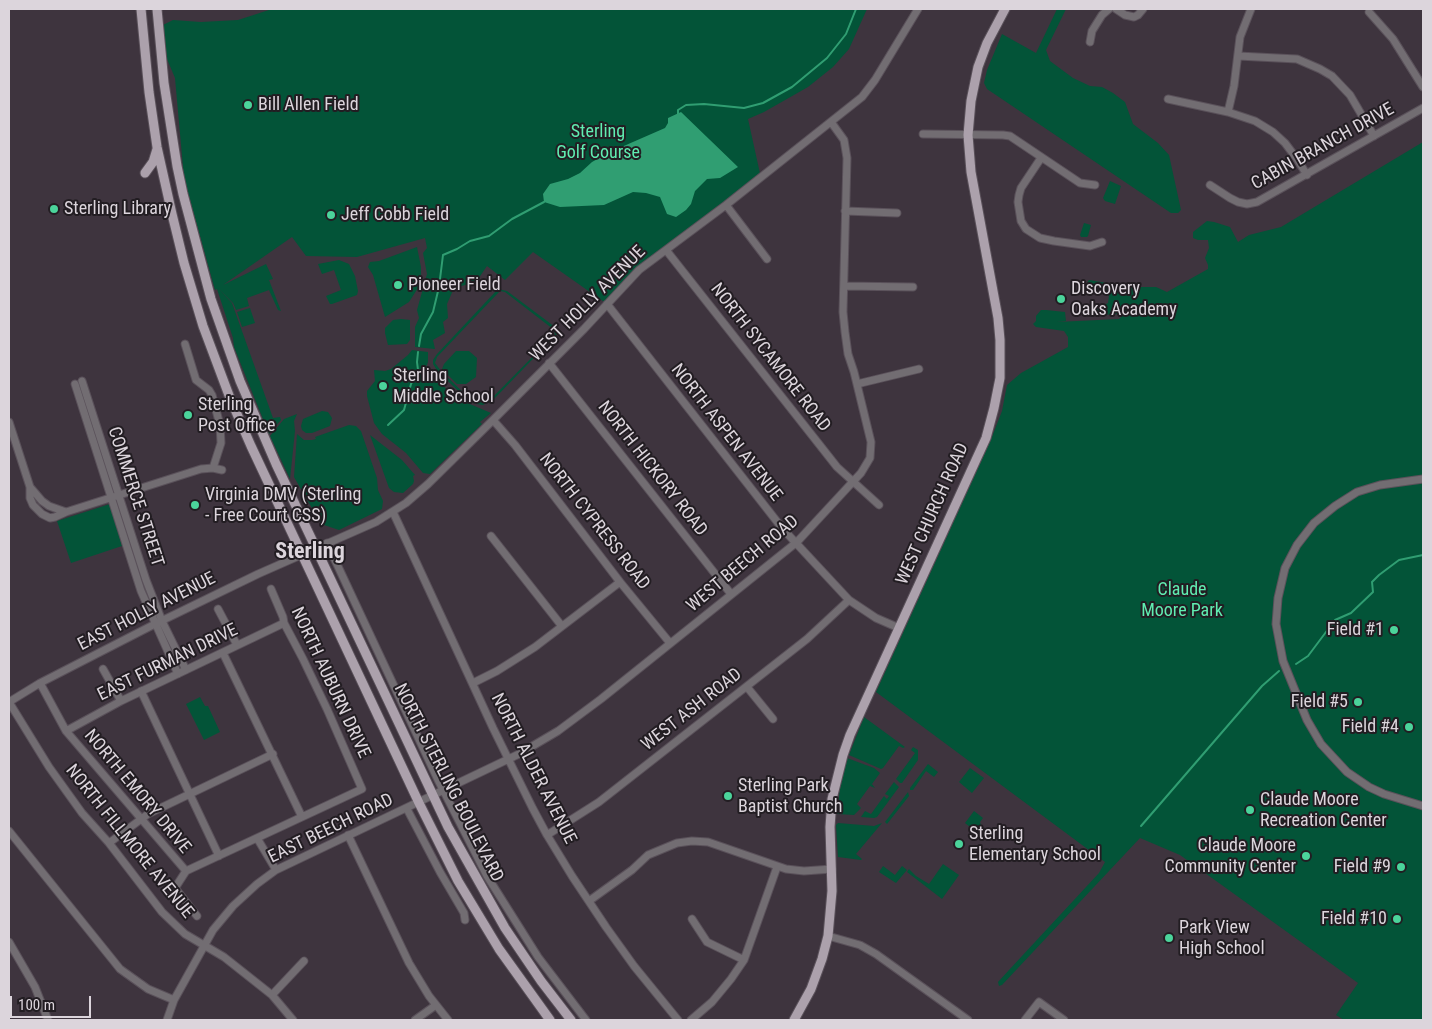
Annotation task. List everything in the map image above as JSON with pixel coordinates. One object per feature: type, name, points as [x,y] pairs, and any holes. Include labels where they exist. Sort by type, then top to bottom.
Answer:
[{"type":"main road","name":"NORTH STERLING BOULEVARD","points":[[141,9],[147,80],[157,147],[184,263],[213,356],[251,446],[419,803],[458,881],[518,976],[550,1020]]},
{"type":"main road","name":"NORTH STERLING BOULEVARD","points":[[157,9],[164,83],[177,166],[190,224],[209,292],[244,390],[276,464],[433,796],[476,879],[505,928],[541,981],[571,1020]]},
{"type":"main road","name":"WEST CHURCH ROAD","points":[[794,1020],[811,989],[822,960],[828,936],[831,912],[830,819],[832,799],[837,775],[850,735],[992,422],[998,393],[1001,359],[998,318],[971,172],[968,135],[971,101],[978,67],[986,43],[1005,9]]},
{"type":"main road","points":[[144,174],[154,162],[157,147]]},
{"type":"street","name":"WEST HOLLY AVENUE","points":[[302,555],[376,522],[406,503],[428,484],[639,270],[726,205],[862,97],[918,9]]},
{"type":"street","points":[[1090,42],[1092,31],[1109,9]]},
{"type":"street","points":[[1116,9],[1125,15],[1134,17],[1144,9]]},
{"type":"street","points":[[1228,112],[1234,86],[1240,37],[1251,9]]},
{"type":"street","points":[[1370,12],[1393,39],[1423,87]]},
{"type":"street","points":[[1238,56],[1297,59],[1320,68],[1332,76],[1350,95],[1374,136]]},
{"type":"street","points":[[1168,100],[1228,112],[1255,121],[1274,132],[1293,153],[1307,175]]},
{"type":"street","name":"CABIN BRANCH DRIVE","points":[[1210,185],[1230,198],[1247,204],[1263,200],[1423,108]]},
{"type":"street","name":"WEST BEECH ROAD","points":[[433,796],[508,760],[558,731],[601,699],[797,542],[852,483],[870,458],[871,442],[848,354],[843,312],[847,158],[844,140],[831,122]]},
{"type":"street","points":[[923,134],[1010,136],[1080,183],[1094,184]]},
{"type":"street","points":[[1041,158],[1021,188],[1019,195],[1018,202],[1021,221],[1026,229],[1040,238],[1054,241],[1090,246],[1102,242]]},
{"type":"street","points":[[726,205],[767,259]]},
{"type":"street","points":[[845,211],[897,214]]},
{"type":"street","name":"NORTH SYCAMORE ROAD","points":[[666,250],[837,467],[852,483],[878,505]]},
{"type":"street","points":[[844,286],[913,288]]},
{"type":"street","name":"NORTH ASPEN AVENUE","points":[[607,304],[769,513],[849,600],[876,618],[899,628]]},
{"type":"street","points":[[184,344],[196,380],[209,390],[220,426],[221,443],[213,468]]},
{"type":"street","name":"NORTH HICKORY ROAD","points":[[549,363],[731,594]]},
{"type":"street","points":[[857,384],[919,369]]},
{"type":"street","name":"COMMERCE STREET","points":[[82,381],[159,622]]},
{"type":"street","name":"COMMERCE STREET","points":[[74,384],[141,591],[159,622]]},
{"type":"street","name":"NORTH CYPRESS ROAD","points":[[493,420],[515,445],[620,582],[670,643]]},
{"type":"street","points":[[9,422],[30,487],[30,498],[33,505],[42,514],[50,518],[201,469],[213,468],[222,470]]},
{"type":"street","points":[[1423,478],[1380,485],[1357,492],[1335,506],[1314,523],[1297,545],[1285,568],[1278,598],[1276,624],[1283,661],[1307,720],[1321,744],[1348,772],[1369,787],[1423,806]]},
{"type":"street","name":"NORTH ALDER AVENUE","points":[[392,512],[508,760],[547,835],[572,876],[634,966],[678,1020]]},
{"type":"street","points":[[491,536],[561,625]]},
{"type":"street","points":[[327,543],[444,790],[487,876],[514,922],[557,984],[586,1020]]},
{"type":"street","name":"EAST HOLLY AVENUE","points":[[9,702],[40,683],[159,622],[302,555]]},
{"type":"street","points":[[473,683],[497,671],[535,647],[561,625],[620,582]]},
{"type":"street","name":"NORTH AUBURN DRIVE","points":[[271,589],[284,623],[327,709],[362,789],[302,817]]},
{"type":"street","name":"WEST ASH ROAD","points":[[547,835],[599,802],[747,687],[807,639],[849,600]]},
{"type":"street","points":[[218,609],[237,645]]},
{"type":"street","points":[[159,622],[186,670]]},
{"type":"street","points":[[159,622],[178,674]]},
{"type":"street","name":"EAST FURMAN DRIVE","points":[[66,731],[141,691],[284,623]]},
{"type":"street","points":[[186,871],[302,817],[223,653]]},
{"type":"street","points":[[103,669],[121,701]]},
{"type":"street","name":"NORTH EMORY DRIVE","points":[[40,683],[66,731],[186,871],[175,888],[197,916]]},
{"type":"street","points":[[747,687],[773,719]]},
{"type":"street","points":[[141,691],[219,856]]},
{"type":"street","name":"NORTH FILLMORE AVENUE","points":[[9,702],[22,726],[76,805],[109,843],[162,912],[185,934],[224,957],[272,995],[293,1020]]},
{"type":"street","points":[[109,843],[140,818],[273,754]]},
{"type":"street","name":"EAST BEECH ROAD","points":[[167,1020],[174,1000],[213,930],[233,906],[257,884],[276,870],[433,796]]},
{"type":"street","points":[[407,809],[464,913],[465,920]]},
{"type":"street","points":[[9,831],[120,968],[148,989],[174,1000]]},
{"type":"street","points":[[348,835],[409,964],[448,1020]]},
{"type":"street","points":[[257,838],[276,870]]},
{"type":"street","points":[[589,901],[632,870],[648,855],[677,843],[692,841],[708,842],[777,867],[804,870],[832,869]]},
{"type":"street","points":[[691,1020],[712,1002],[731,980],[744,960],[777,867]]},
{"type":"street","points":[[692,919],[696,928],[707,942],[744,960]]},
{"type":"street","points":[[828,936],[860,945],[876,954],[964,1019]]},
{"type":"street","points":[[9,942],[36,987],[48,1020]]},
{"type":"street","points":[[272,995],[304,962]]},
{"type":"street","points":[[1025,1020],[1039,1002],[1064,1020]]},
{"type":"street","points":[[415,1020],[436,1005]]},
{"type":"green space","name":"Sterling Golf Course","points":[[272,9],[867,9],[849,49],[833,67],[808,87],[748,119],[761,178],[639,270],[607,304],[533,252],[505,280],[487,266],[476,282],[454,288],[447,304],[448,318],[443,322],[445,333],[433,340],[435,349],[415,347],[415,327],[419,318],[417,310],[427,274],[423,253],[427,248],[425,238],[357,257],[306,256],[292,237],[223,285],[266,264],[273,279],[269,280],[281,311],[278,310],[269,290],[247,298],[249,306],[236,310],[233,303],[218,288],[232,303],[273,418],[280,417],[281,420],[269,434],[234,347],[233,338],[217,289],[215,290],[184,178],[175,78],[167,59],[163,25],[173,20],[201,22],[238,20]]},
{"type":"green space","points":[[1057,9],[1066,9],[1046,50],[1050,61],[1073,78],[1090,86],[1102,87],[1125,102],[1133,124],[1158,143],[1169,155],[1181,210],[1178,213],[1171,213],[987,89],[984,83],[987,70],[1002,34],[1036,53]]},
{"type":"green space","name":"Claude Moore Park","points":[[1423,142],[1423,1020],[1344,1020],[1336,1015],[1358,983],[1180,855],[1140,838],[999,986],[998,982],[1099,873],[1105,862],[876,692],[990,442],[1002,411],[1007,385],[1021,373],[1068,347],[1068,337],[1064,331],[1036,327],[1033,324],[1036,321],[1036,316],[1041,310],[1046,310],[1065,312],[1066,321],[1057,322],[1119,319],[1121,317],[1120,314],[1098,315],[1097,309],[1108,303],[1109,296],[1101,289],[1088,285],[1089,280],[1130,287],[1156,287],[1167,292],[1208,269],[1205,258],[1209,248],[1208,240],[1193,238],[1193,232],[1207,221],[1230,227],[1238,242],[1249,235],[1281,227]]},
{"type":"green space","points":[[1110,181],[1121,186],[1115,204],[1105,201],[1103,198]]},
{"type":"green space","points":[[1084,223],[1091,225],[1088,236],[1081,237],[1080,235]]},
{"type":"green space","name":"Pioneer Field","points":[[417,247],[421,267],[421,278],[418,288],[409,302],[385,317],[373,275],[368,267],[370,262],[379,261]]},
{"type":"green space","points":[[339,260],[349,264],[355,276],[358,291],[357,295],[330,304],[326,296],[341,290],[334,270],[322,274],[318,264]]},
{"type":"green space","points":[[498,289],[507,291],[555,327],[557,334],[493,400],[483,405],[468,400],[438,372],[433,364],[437,354]],"holes":[[[500,291],[505,292],[553,329],[555,334],[491,399],[484,402],[476,402],[468,397],[435,363],[437,357]]]},
{"type":"green space","points":[[250,308],[255,323],[242,327],[237,312]]},
{"type":"green space","points":[[393,320],[410,320],[410,340],[407,344],[388,345],[385,328]]},
{"type":"green space","points":[[412,350],[428,352],[428,362],[425,370],[458,399],[491,413],[430,474],[423,473],[406,453],[382,434],[374,423],[367,396],[367,391],[375,381],[374,370],[385,371],[391,369]]},
{"type":"green space","points":[[456,351],[469,351],[477,358],[476,377],[466,384],[457,384],[442,369]]},
{"type":"green space","points":[[322,411],[328,412],[332,418],[330,426],[312,433],[306,433],[302,430],[303,419]]},
{"type":"green space","points":[[297,414],[294,421],[295,431],[290,479],[270,436],[284,419]]},
{"type":"green space","points":[[349,425],[356,426],[361,431],[383,501],[382,509],[339,530],[321,524],[294,477],[297,434],[304,440],[312,440],[316,439],[315,437]]},
{"type":"green space","points":[[370,435],[402,460],[415,475],[413,476],[413,484],[403,493],[394,492],[389,488]]},
{"type":"green space","points":[[110,504],[122,546],[71,563],[57,521]]},
{"type":"green space","points":[[200,697],[205,706],[208,706],[220,732],[204,740],[186,704]]},
{"type":"green space","points":[[864,717],[905,747],[899,746],[881,769],[849,755]]},
{"type":"green space","points":[[913,747],[918,750],[918,760],[902,783],[900,783],[896,779],[915,753],[911,750]]},
{"type":"green space","points":[[847,758],[874,768],[880,773],[872,784],[875,788],[870,786],[857,804],[861,808],[854,815],[837,814],[840,788]]},
{"type":"green space","points":[[928,764],[938,772],[934,777],[926,771],[913,790],[910,790],[910,788]]},
{"type":"green space","points":[[970,768],[984,778],[972,793],[959,782]]},
{"type":"green space","points":[[894,782],[899,787],[877,817],[861,817],[865,811],[871,814],[884,796],[887,799],[889,796],[885,794]]},
{"type":"green space","points":[[908,792],[909,796],[887,824],[885,822]]},
{"type":"green space","points":[[974,811],[983,818],[980,822],[985,839],[965,823]]},
{"type":"green space","points":[[838,823],[874,826],[882,823],[856,854],[861,860],[838,857],[836,825]]},
{"type":"green space","points":[[943,864],[959,875],[942,899],[907,872],[909,869],[929,884]]},
{"type":"green space","points":[[883,866],[895,875],[902,866],[907,870],[896,883],[879,872]]},
{"type":"shaded area","points":[[681,112],[738,167],[720,178],[707,179],[695,191],[691,204],[676,217],[667,214],[660,197],[646,193],[633,192],[604,205],[560,207],[544,202],[543,194],[550,184],[568,179],[610,152],[665,128],[668,118]]},
{"type":"waterway","points":[[678,114],[678,110],[686,105],[704,104],[744,108],[763,103],[792,87],[827,58],[846,34],[856,9]]},
{"type":"waterway","points":[[419,346],[421,334],[433,312],[439,287],[443,255],[470,241],[489,236],[512,219],[544,202]]},
{"type":"waterway","points":[[388,425],[404,410],[411,384],[418,370],[418,352]]},
{"type":"waterway","points":[[1296,664],[1308,656],[1335,620],[1351,613],[1373,592],[1372,582],[1379,575],[1399,560],[1423,555]]},
{"type":"waterway","points":[[1141,826],[1262,686],[1279,671]]},
{"type":"place","name":"Bill Allen Field","points":[[248,105]]},
{"type":"place","name":"Sterling Library","points":[[54,209]]},
{"type":"place","name":"Jeff Cobb Field","points":[[331,215]]},
{"type":"place","name":"Pioneer Field","points":[[398,285]]},
{"type":"place","name":"Discovery Oaks Academy","points":[[1061,299]]},
{"type":"place","name":"Sterling Middle School","points":[[383,386]]},
{"type":"place","name":"Sterling Post Office","points":[[188,415]]},
{"type":"place","name":"Virginia DMV (Sterling - Free Court CSS)","points":[[195,505]]},
{"type":"place","name":"Field #1","points":[[1394,630]]},
{"type":"place","name":"Field #5","points":[[1358,702]]},
{"type":"place","name":"Field #4","points":[[1409,727]]},
{"type":"place","name":"Sterling Park Baptist Church","points":[[728,796]]},
{"type":"place","name":"Claude Moore Recreation Center","points":[[1250,810]]},
{"type":"place","name":"Sterling Elementary School","points":[[959,844]]},
{"type":"place","name":"Claude Moore Community Center","points":[[1306,856]]},
{"type":"place","name":"Field #9","points":[[1401,867]]},
{"type":"place","name":"Field #10","points":[[1397,919]]},
{"type":"place","name":"Park View High School","points":[[1169,938]]},
{"type":"district","name":"Sterling","points":[[310,552]]}]
